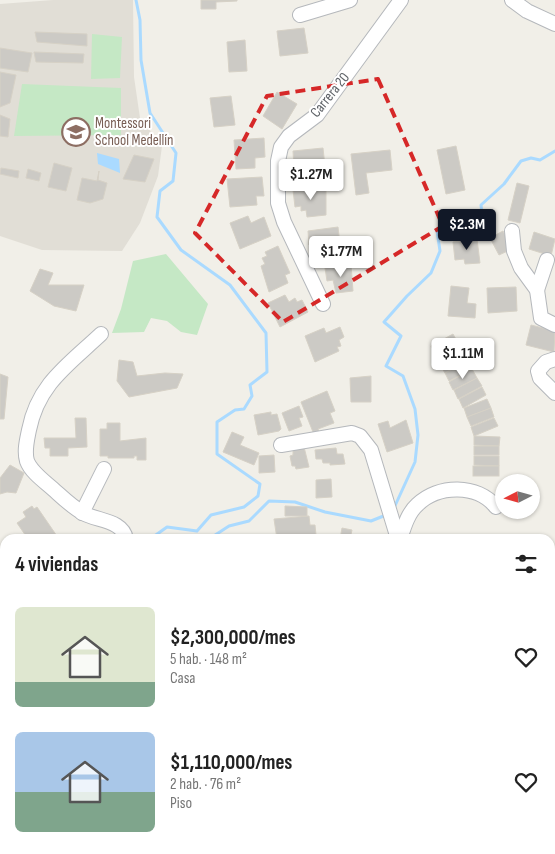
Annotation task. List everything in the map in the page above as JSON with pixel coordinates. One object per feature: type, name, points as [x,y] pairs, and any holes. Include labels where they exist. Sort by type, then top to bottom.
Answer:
[{"type":"street","points":[[300,15],[350,0]]},
{"type":"street","name":"Carrera 20","points":[[323,304],[284,222],[278,203],[276,180],[279,154],[289,136],[317,115],[399,0]]},
{"type":"street","points":[[512,0],[527,11],[555,24]]},
{"type":"street","points":[[512,231],[514,251],[521,268],[536,290],[541,318],[555,325]]},
{"type":"street","points":[[536,290],[547,260]]},
{"type":"street","points":[[101,334],[44,390],[31,420],[26,452],[32,470],[82,513],[118,525],[125,534]]},
{"type":"street","points":[[555,359],[546,362],[538,371],[540,378],[555,393]]},
{"type":"street","points":[[281,445],[352,433],[360,436],[371,450],[397,534]]},
{"type":"street","points":[[82,513],[104,469]]},
{"type":"street","points":[[402,534],[416,506],[429,495],[438,491],[459,490],[476,492],[490,499],[495,505]]},
{"type":"highlighted area","points":[[378,79],[443,226],[283,322],[195,233],[267,96]]},
{"type":"shaded area","name":"Montessori School Medellín","points":[[53,0],[133,0],[134,77],[140,118],[162,146],[158,176],[140,223],[122,251],[42,250],[0,236],[0,4]]},
{"type":"green space","points":[[92,34],[122,37],[120,78],[91,79]]},
{"type":"green space","points":[[22,84],[121,88],[121,135],[14,136]]},
{"type":"green space","points":[[166,254],[208,304],[197,335],[181,332],[167,321],[151,318],[144,332],[112,333],[121,309],[133,261]]},
{"type":"water","points":[[97,153],[119,159],[120,173],[98,164]]},
{"type":"building","points":[[201,0],[237,1],[216,2],[216,9],[201,9]]},
{"type":"building","points":[[304,28],[308,53],[280,56],[277,31]]},
{"type":"building","points":[[35,32],[87,34],[87,46],[37,42]]},
{"type":"building","points":[[245,40],[247,71],[229,72],[227,42]]},
{"type":"building","points":[[0,48],[32,53],[28,72],[0,68]]},
{"type":"building","points":[[34,52],[84,54],[83,63],[36,62]]},
{"type":"building","points":[[0,72],[16,75],[10,103],[0,107]]},
{"type":"building","points":[[277,92],[297,104],[282,129],[263,116]]},
{"type":"building","points":[[231,96],[235,125],[214,127],[210,98]]},
{"type":"building","points":[[0,115],[10,119],[8,137],[0,136]]},
{"type":"building","points":[[264,138],[265,157],[255,158],[255,168],[236,169],[234,140]]},
{"type":"building","points":[[456,146],[465,190],[446,194],[437,150]]},
{"type":"building","points":[[323,148],[326,176],[307,177],[306,171],[301,171],[301,167],[294,168],[293,151]]},
{"type":"building","points":[[390,150],[392,170],[366,173],[369,193],[356,195],[351,154]]},
{"type":"building","points":[[134,155],[154,159],[145,182],[123,179]]},
{"type":"building","points":[[54,163],[72,168],[66,191],[48,187]]},
{"type":"building","points":[[1,168],[19,171],[18,178],[0,174]]},
{"type":"building","points":[[28,169],[41,173],[39,181],[26,178]]},
{"type":"building","points":[[99,171],[98,180],[107,183],[103,199],[90,203],[77,200],[82,178],[97,181]]},
{"type":"building","points":[[262,177],[264,196],[256,196],[257,205],[230,207],[227,179]]},
{"type":"building","points":[[517,183],[529,186],[520,223],[508,220]]},
{"type":"building","points":[[326,188],[326,215],[307,217],[306,210],[301,211],[301,206],[295,207],[293,190]]},
{"type":"building","points":[[248,216],[251,223],[264,217],[271,236],[240,249],[230,223]]},
{"type":"building","points":[[338,227],[341,253],[320,255],[319,248],[316,248],[315,244],[309,245],[308,231]]},
{"type":"building","points":[[503,231],[512,249],[499,255],[490,238]]},
{"type":"building","points":[[534,232],[555,239],[551,256],[529,249]]},
{"type":"building","points":[[477,239],[480,263],[465,264],[464,259],[455,260],[453,242]]},
{"type":"building","points":[[278,246],[290,273],[285,275],[288,283],[269,292],[261,266],[265,264],[262,258],[267,256],[265,252]]},
{"type":"building","points":[[351,264],[353,291],[336,293],[333,280],[327,281],[325,268]]},
{"type":"building","points":[[40,269],[53,273],[48,285],[84,285],[76,311],[54,306],[30,291]]},
{"type":"building","points":[[451,286],[469,288],[467,303],[476,304],[475,318],[448,316]]},
{"type":"building","points":[[516,287],[517,311],[488,313],[487,288]]},
{"type":"building","points":[[285,295],[289,302],[295,298],[297,302],[302,300],[308,312],[280,327],[268,303]]},
{"type":"building","points":[[531,325],[555,331],[554,352],[526,345]]},
{"type":"building","points":[[340,327],[344,337],[339,340],[341,346],[337,347],[339,351],[315,362],[305,336],[324,328],[326,333]]},
{"type":"building","points":[[453,334],[458,343],[436,355],[431,346]]},
{"type":"building","points":[[458,345],[463,352],[441,364],[436,357]]},
{"type":"building","points":[[463,352],[468,360],[445,373],[440,365]]},
{"type":"building","points":[[119,360],[133,362],[137,376],[165,373],[183,374],[177,388],[129,397],[117,381]]},
{"type":"building","points":[[468,361],[472,369],[449,381],[445,373]]},
{"type":"building","points":[[472,369],[477,378],[453,390],[449,382]]},
{"type":"building","points":[[0,374],[8,377],[4,419],[0,419]]},
{"type":"building","points":[[371,376],[371,402],[351,402],[350,378]]},
{"type":"building","points":[[477,378],[482,386],[458,399],[454,390]]},
{"type":"building","points":[[482,387],[486,395],[463,408],[459,399]]},
{"type":"building","points":[[327,391],[335,411],[330,413],[334,423],[318,429],[320,435],[315,437],[301,402]]},
{"type":"building","points":[[487,399],[491,408],[467,417],[464,408]]},
{"type":"building","points":[[299,406],[303,417],[299,418],[302,426],[289,431],[282,413]]},
{"type":"building","points":[[491,408],[494,417],[471,426],[467,417]]},
{"type":"building","points":[[271,412],[271,415],[277,414],[281,429],[258,435],[254,415]]},
{"type":"building","points":[[75,418],[86,418],[87,447],[68,448],[68,456],[50,456],[50,448],[45,448],[44,438],[76,438]]},
{"type":"building","points":[[494,418],[498,426],[474,436],[471,427]]},
{"type":"building","points":[[406,420],[413,443],[387,452],[378,424],[388,421],[390,428]]},
{"type":"building","points":[[107,423],[120,423],[120,441],[146,438],[146,460],[137,460],[137,456],[134,456],[134,458],[108,458],[108,456],[100,456],[100,429],[107,429]]},
{"type":"building","points":[[232,432],[244,437],[240,445],[259,453],[254,465],[223,452]]},
{"type":"building","points":[[474,436],[500,437],[499,446],[474,445]]},
{"type":"building","points":[[474,446],[499,446],[499,455],[474,455]]},
{"type":"building","points":[[304,447],[309,467],[296,469],[295,466],[292,466],[290,456],[293,455],[293,448]]},
{"type":"building","points":[[336,448],[337,454],[343,454],[345,464],[330,465],[330,463],[323,463],[322,459],[316,459],[315,450]]},
{"type":"building","points":[[274,455],[275,472],[259,473],[259,456]]},
{"type":"building","points":[[474,456],[499,456],[499,466],[474,465]]},
{"type":"building","points":[[10,465],[24,473],[16,493],[7,492],[0,494],[0,478]]},
{"type":"building","points":[[473,466],[499,466],[499,474],[495,474],[495,476],[473,476]]},
{"type":"building","points":[[331,479],[332,497],[316,498],[316,480]]},
{"type":"building","points":[[32,506],[34,509],[37,507],[56,534],[25,534],[17,523],[26,517],[23,512]]},
{"type":"building","points":[[285,506],[307,507],[307,516],[285,516]]},
{"type":"building","points":[[309,516],[310,525],[315,525],[316,534],[276,534],[274,519]]},
{"type":"building","points":[[342,528],[352,530],[351,534],[341,534]]},
{"type":"waterway","points":[[136,0],[140,20],[141,60],[150,113],[176,153],[173,181],[160,191],[157,217],[181,250],[230,285],[266,333],[267,372],[250,385],[252,396],[244,409],[235,410],[217,422],[217,454],[260,484],[258,496],[244,507],[211,515],[197,531],[167,527],[157,534]]},
{"type":"waterway","points":[[394,508],[415,462],[418,435],[415,409],[403,376],[386,366],[401,336],[384,322],[431,273],[440,251],[437,231],[454,222],[472,226],[482,214],[481,205],[504,184],[521,161],[531,158],[540,160],[555,151]]},
{"type":"waterway","points":[[217,534],[229,526],[249,521],[269,501],[295,502],[325,512],[371,521],[386,515]]},
{"type":"place","name":"Montessori School Medellín","points":[[76,132]]}]
